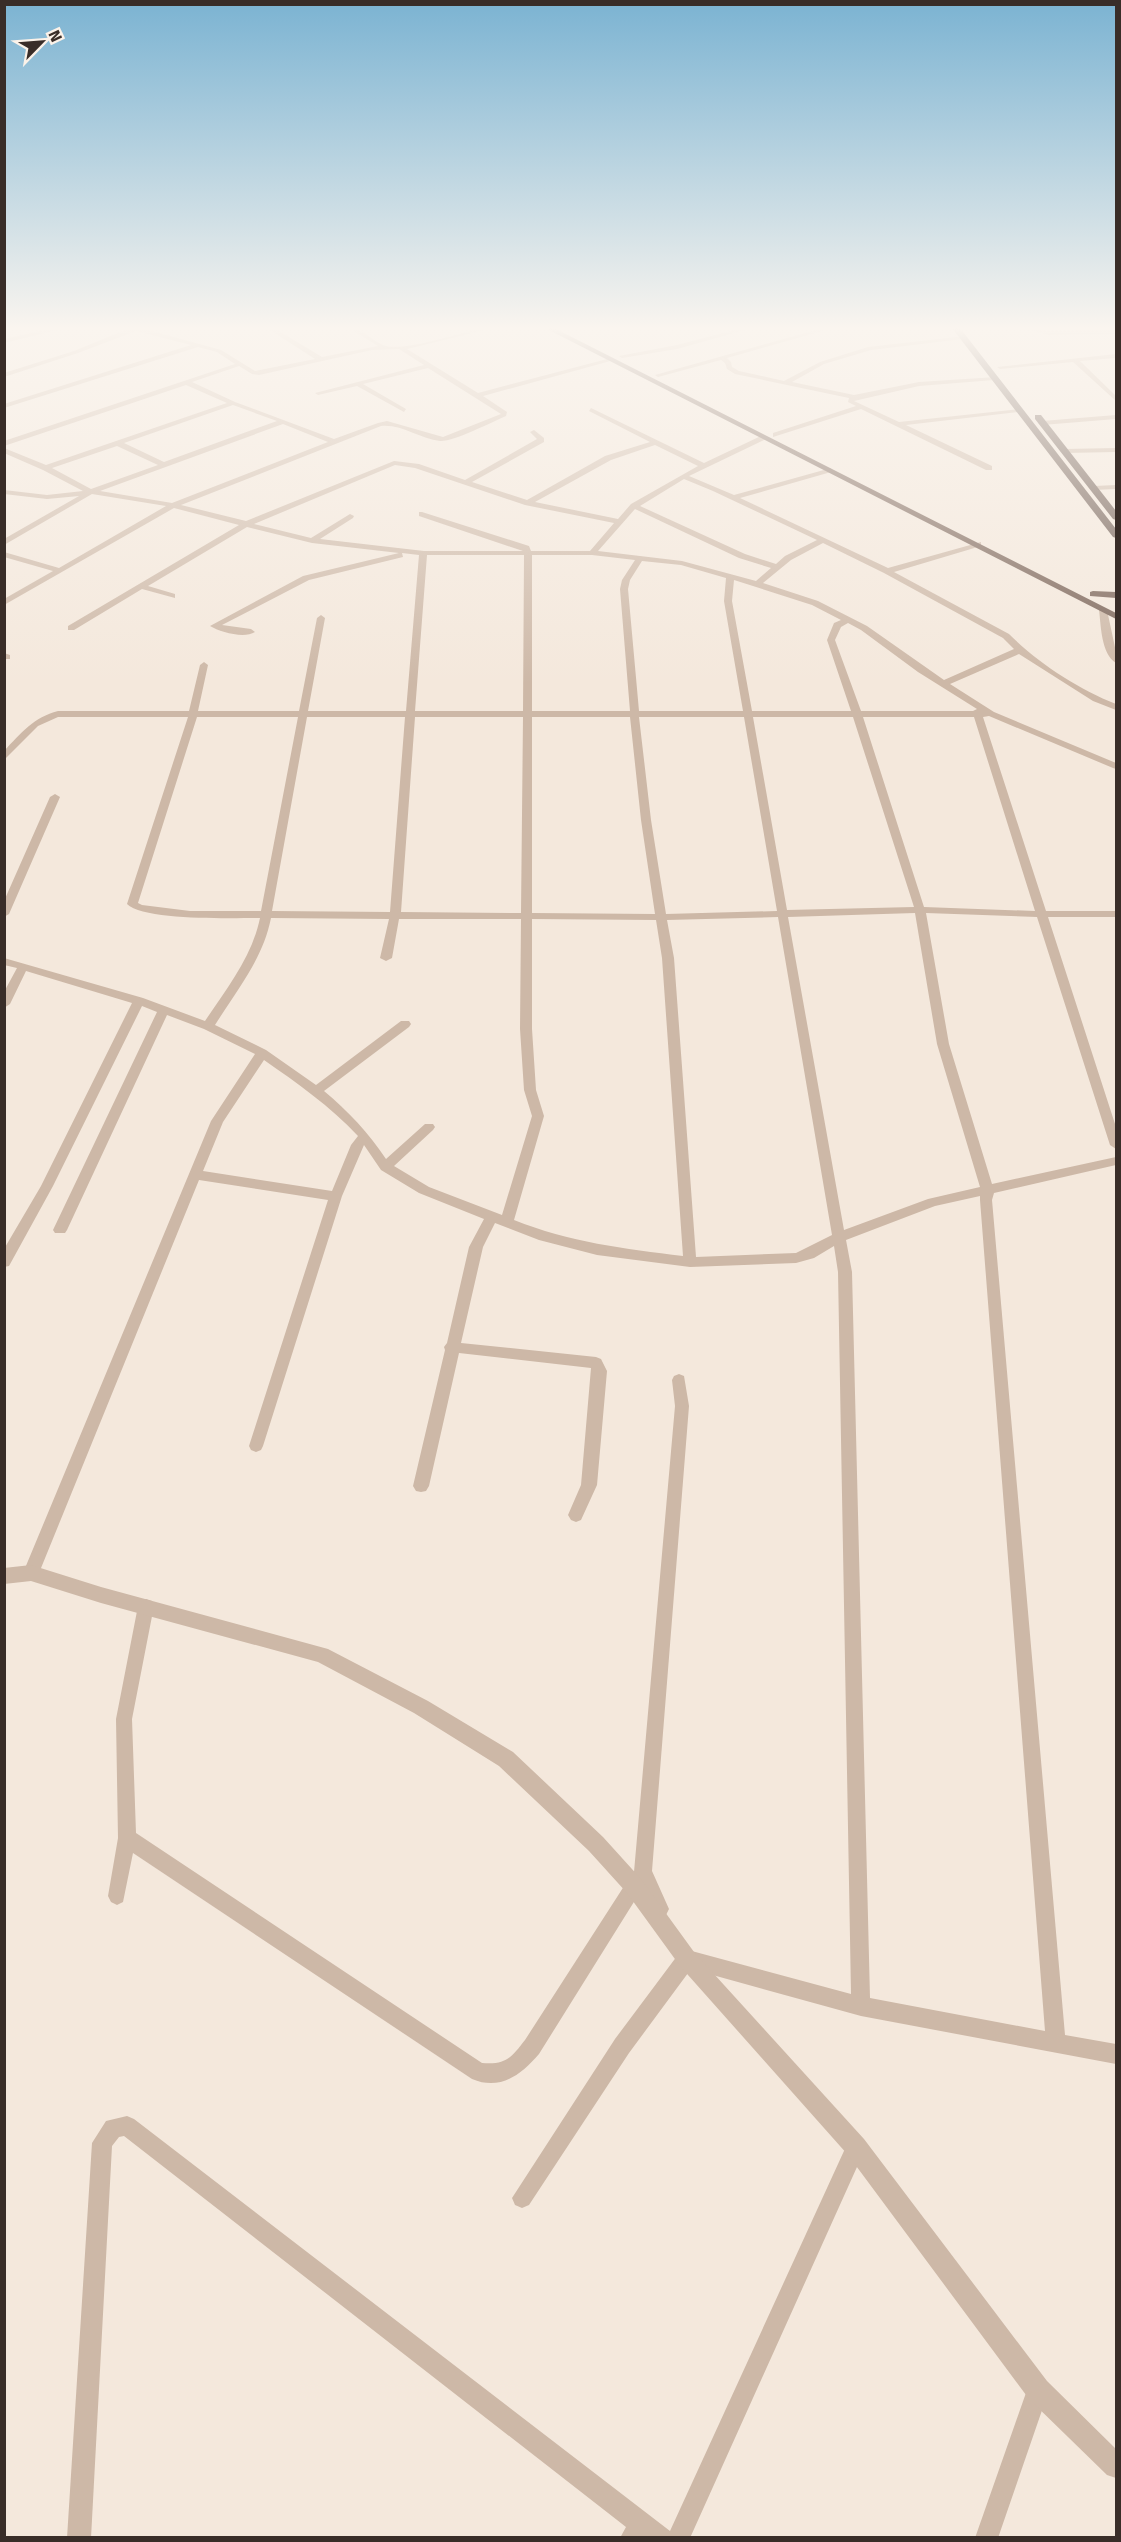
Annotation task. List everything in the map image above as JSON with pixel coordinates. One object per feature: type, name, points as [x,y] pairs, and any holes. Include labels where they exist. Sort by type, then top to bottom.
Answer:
[{"type":"highway","points":[[1046,447],[1116,535]]},
{"type":"highway","points":[[1060,447],[1116,517]]},
{"type":"highway","points":[[1080,489],[1093,519],[1114,547]]},
{"type":"highway","points":[[1096,490],[1116,506]]},
{"type":"main road","points":[[781,447],[978,544],[1116,605]]},
{"type":"main road","points":[[798,447],[1033,568],[1116,616]]},
{"type":"main road","points":[[1093,594],[1116,595]]},
{"type":"street","points":[[46,468],[107,447]]},
{"type":"street","points":[[125,447],[164,465]]},
{"type":"street","points":[[4,492],[46,497],[91,492],[214,447]]},
{"type":"street","points":[[4,603],[173,505],[322,447]]},
{"type":"street","points":[[467,482],[529,447]]},
{"type":"street","points":[[528,503],[608,458],[642,447]]},
{"type":"street","points":[[665,447],[702,465]]},
{"type":"street","points":[[592,553],[634,506],[702,465],[744,447]]},
{"type":"street","points":[[945,447],[989,468]]},
{"type":"street","points":[[4,450],[46,468],[91,492],[173,505],[312,541],[424,553],[592,553],[682,563],[757,584],[815,603],[864,628],[942,684],[990,714],[1115,765],[1116,778]]},
{"type":"street","points":[[1064,451],[1116,450]]},
{"type":"street","points":[[71,628],[246,524],[394,463],[416,466],[528,503],[619,522]]},
{"type":"street","points":[[734,497],[828,470]]},
{"type":"street","points":[[683,476],[734,497],[887,571],[1006,636],[1020,650],[1087,694],[1116,707]]},
{"type":"street","points":[[1096,490],[1116,487]]},
{"type":"street","points":[[4,543],[87,497],[91,492]]},
{"type":"street","points":[[634,506],[732,552],[777,567]]},
{"type":"street","points":[[422,514],[526,548],[528,553],[526,1029],[530,1090],[538,1116],[507,1222]]},
{"type":"street","points":[[312,541],[350,516]]},
{"type":"street","points":[[757,584],[777,567],[822,541]]},
{"type":"street","points":[[887,571],[978,544]]},
{"type":"street","points":[[250,632],[233,631],[214,626],[306,578],[411,552]]},
{"type":"street","points":[[386,958],[395,914],[424,553]]},
{"type":"street","points":[[4,554],[60,571]]},
{"type":"street","points":[[640,558],[624,585],[633,712],[660,917],[668,958],[690,1262]]},
{"type":"street","points":[[730,578],[728,601],[845,1272],[861,2006]]},
{"type":"street","points":[[140,586],[172,596]]},
{"type":"street","points":[[1103,610],[1109,645],[1116,660]]},
{"type":"street","points":[[208,1026],[254,956],[262,935],[321,618]]},
{"type":"street","points":[[848,620],[837,625],[831,640],[920,910],[943,1044],[988,1191],[986,1200],[1056,2043]]},
{"type":"street","points":[[942,684],[1020,650]]},
{"type":"street","points":[[204,665],[193,715],[132,904],[154,911],[190,914],[660,917],[920,910],[1116,914]]},
{"type":"street","points":[[4,757],[38,722],[47,716],[103,713],[193,715],[977,712],[990,714]]},
{"type":"street","points":[[977,712],[1116,1146]]},
{"type":"street","points":[[4,914],[55,797]]},
{"type":"street","points":[[4,961],[139,1001],[208,1026],[262,1053],[316,1091],[364,1136],[385,1167],[424,1190],[544,1237],[597,1250],[690,1262],[796,1258],[809,1254],[838,1238],[933,1202],[1116,1161]]},
{"type":"street","points":[[6,999],[23,967]]},
{"type":"street","points":[[4,1262],[47,1186],[139,1001]]},
{"type":"street","points":[[60,1230],[164,1010]]},
{"type":"street","points":[[316,1091],[405,1024]]},
{"type":"street","points":[[31,1573],[217,1121],[262,1053]]},
{"type":"street","points":[[385,1167],[429,1127]]},
{"type":"street","points":[[256,1446],[336,1196],[357,1145],[364,1136]]},
{"type":"street","points":[[196,1175],[336,1196]]},
{"type":"street","points":[[420,1486],[476,1247],[492,1215]]},
{"type":"street","points":[[451,1347],[596,1363],[600,1371],[589,1485],[576,1515]]},
{"type":"street","points":[[679,1380],[682,1406],[643,1872],[654,1899],[687,1959],[861,2006],[1116,2054]]},
{"type":"street","points":[[4,1576],[31,1573],[322,1655],[421,1707],[506,1759],[596,1844],[634,1886],[687,1959],[856,2147],[1038,2390],[1116,2466]]},
{"type":"street","points":[[117,1896],[127,1838],[124,1719],[146,1606]]},
{"type":"street","points":[[127,1838],[479,2072],[500,2075],[517,2065],[531,2047],[634,1886]]},
{"type":"street","points":[[522,2198],[622,2046],[687,1959]]},
{"type":"street","points":[[79,2538],[102,2143],[113,2128],[127,2126],[645,2534]]},
{"type":"street","points":[[678,2538],[856,2147]]},
{"type":"street","points":[[986,2538],[1038,2390]]}]
